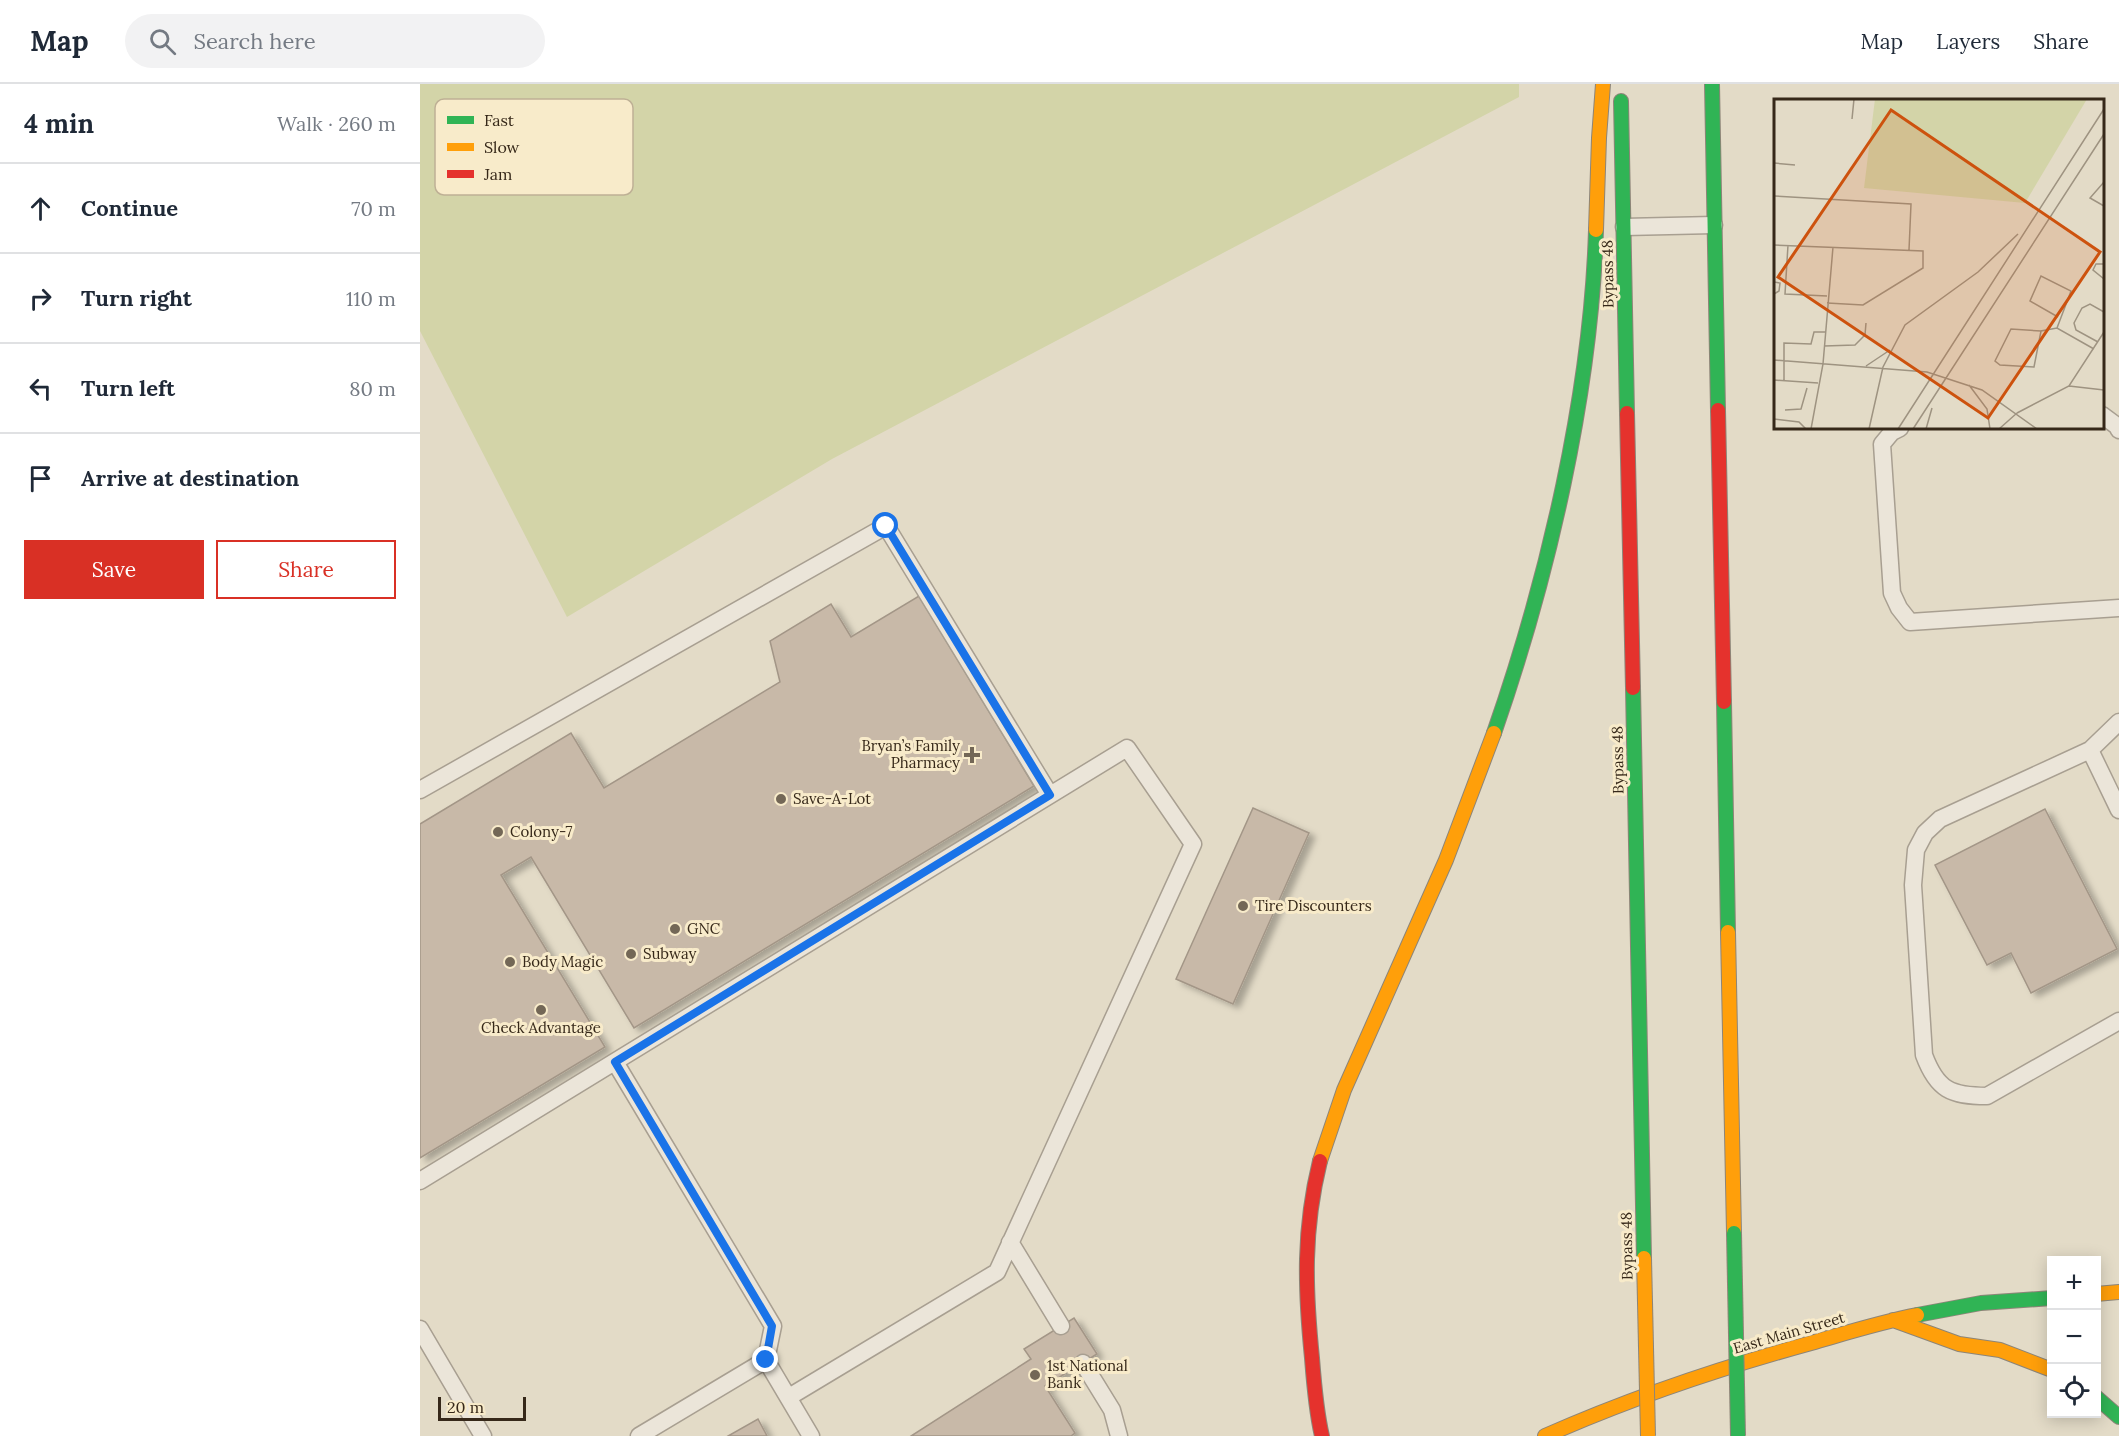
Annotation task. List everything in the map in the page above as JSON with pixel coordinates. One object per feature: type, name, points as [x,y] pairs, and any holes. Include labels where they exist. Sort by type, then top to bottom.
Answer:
[{"type":"main road","points":[[1322,1436],[1318,1420],[1307,1305],[1307,1229],[1311,1193],[1340,1099],[1365,1037],[1418,926],[1494,736],[1540,583],[1560,504],[1575,429],[1592,299],[1597,242],[1600,108],[1603,84]]},
{"type":"main road","name":"Bypass 48","points":[[1621,84],[1648,1436]]},
{"type":"main road","points":[[1712,84],[1738,1436]]},
{"type":"main road","points":[[2101,1294],[2119,1292]]},
{"type":"main road","name":"East Main Street","points":[[1545,1436],[1611,1407],[1747,1361],[1893,1320],[1981,1303],[2047,1298]]},
{"type":"main road","points":[[1893,1320],[1959,1344],[2000,1350],[2047,1368]]},
{"type":"main road","points":[[2101,1401],[2119,1417]]},
{"type":"main road","points":[[1313,1436],[1318,1420]]},
{"type":"lane","points":[[1624,227],[1714,225]]},
{"type":"lane","points":[[2104,416],[2119,430]]},
{"type":"lane","points":[[1898,429],[1892,432],[1882,444],[1892,593],[1899,608],[1910,622],[2119,608]]},
{"type":"lane","points":[[420,789],[886,526],[1050,795]]},
{"type":"lane","points":[[2119,722],[2090,750],[1940,819],[1925,833],[1916,850],[1913,885],[1924,1055],[1932,1075],[1949,1090],[1967,1096],[1987,1096],[2119,1021]]},
{"type":"lane","points":[[420,1181],[1127,748],[1193,844],[997,1272],[789,1397]]},
{"type":"lane","points":[[2090,750],[2119,810]]},
{"type":"lane","points":[[615,1062],[772,1326],[766,1360],[811,1436]]},
{"type":"lane","points":[[1010,1242],[1061,1326]]},
{"type":"lane","points":[[420,1329],[483,1436]]},
{"type":"lane","points":[[639,1436],[766,1360]]},
{"type":"lane","points":[[1083,1363],[1112,1410],[1119,1436]]},
{"type":"green space","points":[[420,84],[1519,84],[1519,97],[832,459],[567,617],[420,331]]},
{"type":"building","points":[[919,596],[1034,786],[634,1028],[531,857],[501,875],[605,1047],[420,1158],[420,824],[571,733],[604,788],[780,682],[770,641],[831,604],[851,637]]},
{"type":"building","name":"Tire Discounters","points":[[1253,808],[1309,833],[1233,1004],[1176,979]]},
{"type":"building","points":[[2045,809],[2117,949],[2031,993],[2011,953],[1987,965],[1935,865]]},
{"type":"building","name":"1st National Bank","points":[[1074,1318],[1097,1354],[1045,1386],[1075,1433],[1071,1436],[911,1436],[1031,1359],[1024,1349]]},
{"type":"building","points":[[758,1419],[767,1436],[728,1436]]},
{"type":"traffic: fast","points":[[1712,84],[1718,410]]},
{"type":"traffic: fast","points":[[1621,101],[1627,413]]},
{"type":"traffic: fast","points":[[1494,733],[1532,612],[1563,485],[1586,356],[1596,230]]},
{"type":"traffic: fast","points":[[1633,688],[1644,1258]]},
{"type":"traffic: fast","points":[[1724,702],[1728,932]]},
{"type":"traffic: fast","points":[[1734,1233],[1738,1436]]},
{"type":"traffic: fast","points":[[1917,1315],[1981,1303],[2047,1298]]},
{"type":"traffic: fast","points":[[2101,1401],[2119,1417]]},
{"type":"traffic: slow","points":[[1596,230],[1603,84]]},
{"type":"traffic: slow","points":[[1320,1161],[1344,1090],[1446,860],[1494,733]]},
{"type":"traffic: slow","points":[[1728,932],[1734,1233]]},
{"type":"traffic: slow","points":[[1644,1258],[1648,1436]]},
{"type":"traffic: slow","points":[[2101,1294],[2119,1292]]},
{"type":"traffic: slow","points":[[1545,1436],[1643,1396],[1710,1373],[1917,1315]]},
{"type":"traffic: slow","points":[[1893,1320],[1959,1344],[2000,1350],[2047,1368]]},
{"type":"traffic: jam","points":[[1718,410],[1724,702]]},
{"type":"traffic: jam","points":[[1627,413],[1633,688]]},
{"type":"traffic: jam","points":[[1320,1161],[1314,1186],[1308,1235],[1307,1283],[1314,1388],[1322,1436]]},
{"type":"place","name":"Bryan’s Family Pharmacy","points":[[972,755]]},
{"type":"place","name":"Save-A-Lot","points":[[781,799]]},
{"type":"place","name":"Colony-7","points":[[498,832]]},
{"type":"place","name":"Tire Discounters","points":[[1243,906]]},
{"type":"place","name":"GNC","points":[[675,929]]},
{"type":"place","name":"Subway","points":[[631,954]]},
{"type":"place","name":"Body Magic","points":[[510,962]]},
{"type":"place","name":"Check Advantage","points":[[541,1010]]},
{"type":"place","name":"1st National Bank","points":[[1035,1375]]},
{"type":"route","points":[[766,1360],[772,1326],[615,1062],[1050,795],[886,526]]}]
